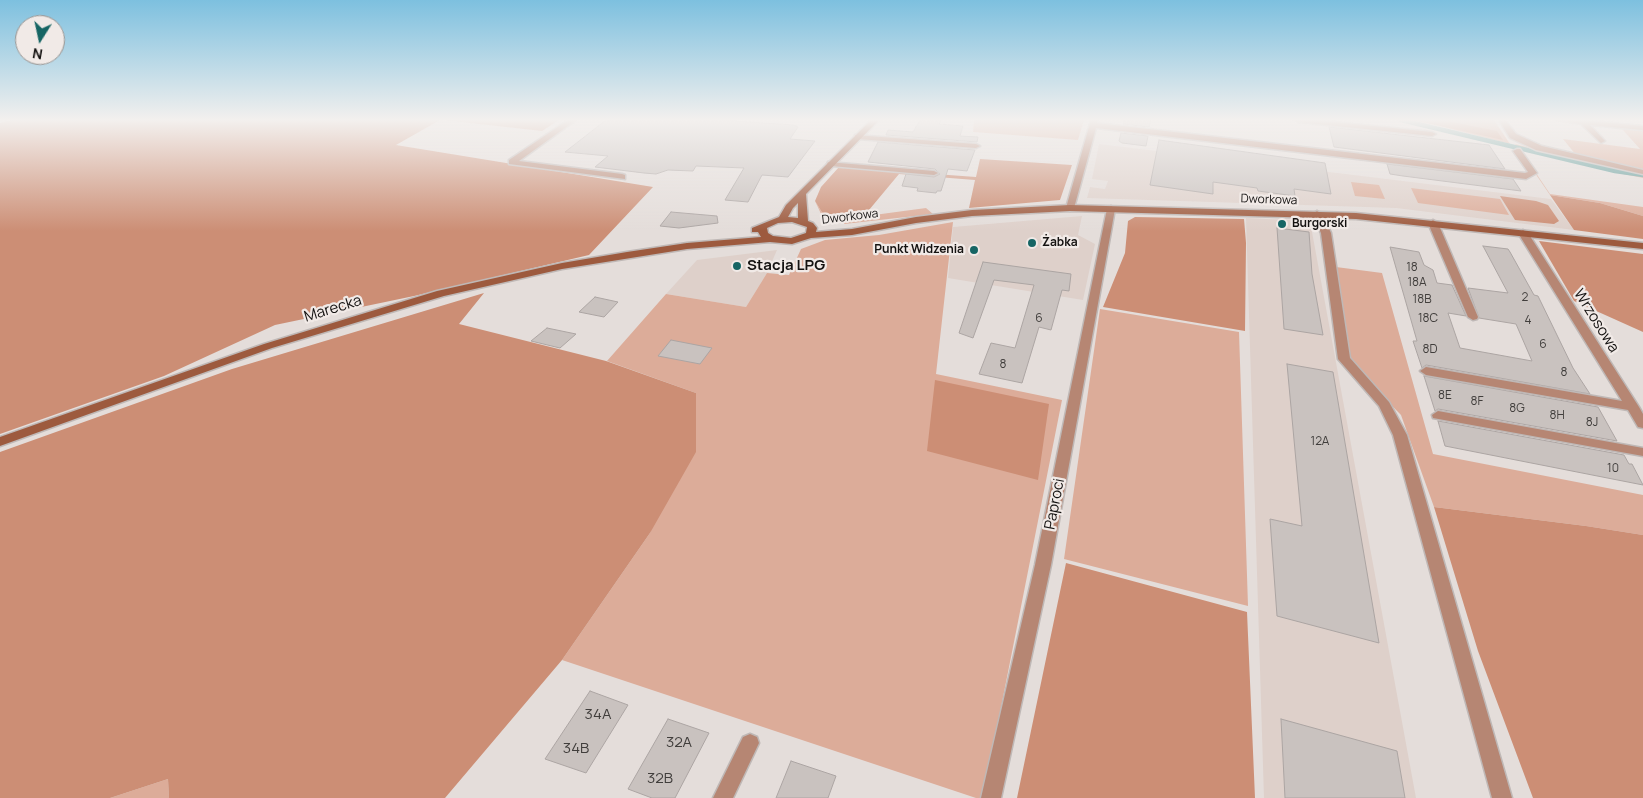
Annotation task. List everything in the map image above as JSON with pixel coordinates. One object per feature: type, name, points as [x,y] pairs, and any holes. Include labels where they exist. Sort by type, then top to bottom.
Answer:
[{"type":"street","points":[[519,157],[512,162],[622,177]]},
{"type":"street","points":[[802,194],[808,227],[782,219],[789,207],[838,157]]},
{"type":"street","points":[[1070,208],[1084,157]]},
{"type":"street","points":[[1373,157],[1526,176],[1533,173],[1522,157]]},
{"type":"street","points":[[1573,157],[1643,172]]},
{"type":"street","points":[[832,164],[934,173]]},
{"type":"street","name":"Dworkowa","points":[[808,227],[852,232],[972,213],[1111,208],[1317,214],[1433,223],[1643,246]]},
{"type":"street","name":"Paproci","points":[[991,798],[1043,565],[1111,208]]},
{"type":"street","points":[[1317,214],[1326,232],[1344,359],[1385,405],[1400,436],[1502,798]]},
{"type":"street","name":"Marecka","points":[[0,442],[268,346],[353,318],[441,293],[517,276],[687,246],[763,228],[768,223],[782,219]]},
{"type":"street","points":[[1433,223],[1473,317]]},
{"type":"street","name":"Marecka","points":[[687,246],[770,239],[792,241],[808,227]]},
{"type":"street","points":[[763,228],[763,234],[770,239]]},
{"type":"street","name":"Wrzosowa","points":[[1523,233],[1643,424]]},
{"type":"street","points":[[1426,371],[1633,408]]},
{"type":"street","points":[[1438,415],[1643,452]]},
{"type":"street","points":[[723,798],[750,743]]},
{"type":"shaded area","points":[[0,157],[471,157],[653,187],[589,255],[414,296],[275,325],[164,376],[0,434]]},
{"type":"shaded area","points":[[1096,157],[1208,157],[1551,199],[1574,230],[1396,208],[1087,198],[1090,187],[1105,189],[1108,181],[1092,179]]},
{"type":"shaded area","points":[[1524,157],[1550,194],[1643,207],[1643,216],[1600,203],[1550,195]]},
{"type":"shaded area","points":[[1554,157],[1569,157],[1643,173],[1643,178]]},
{"type":"shaded area","points":[[1587,157],[1643,157],[1643,169]]},
{"type":"shaded area","points":[[980,159],[1072,165],[1060,200],[969,208],[975,180],[899,174],[864,216],[844,219],[823,214],[815,201],[821,187],[839,167],[976,177]]},
{"type":"shaded area","points":[[1351,182],[1379,185],[1385,199],[1355,196]]},
{"type":"shaded area","points":[[1411,188],[1500,199],[1509,215],[1418,203]]},
{"type":"shaded area","points":[[1550,195],[1600,203],[1643,216],[1643,239],[1574,230]]},
{"type":"shaded area","points":[[1500,196],[1536,201],[1548,205],[1559,221],[1554,224],[1515,220]]},
{"type":"shaded area","points":[[815,201],[823,214],[844,219],[926,208],[933,214],[844,224],[844,220],[821,214]]},
{"type":"shaded area","points":[[1082,216],[1078,235],[1095,244],[1083,300],[948,278],[953,227]]},
{"type":"shaded area","points":[[1135,217],[1244,219],[1246,243],[1245,331],[1103,307],[1125,253],[1128,221]]},
{"type":"shaded area","points":[[1246,218],[1310,221],[1416,798],[1264,798]]},
{"type":"shaded area","points":[[953,222],[936,374],[1062,400],[983,798],[976,798],[562,660],[650,533],[696,393],[607,361],[666,294],[746,307],[767,273],[789,275],[801,249],[825,240],[879,235]]},
{"type":"shaded area","points":[[1539,241],[1643,254],[1643,332],[1574,301]]},
{"type":"shaded area","points":[[777,250],[767,273],[746,307],[666,294],[697,260]]},
{"type":"shaded area","points":[[1336,267],[1382,273],[1433,454],[1643,495],[1643,535],[1434,507],[1401,415],[1348,361]]},
{"type":"shaded area","points":[[484,293],[459,324],[606,361],[696,393],[696,452],[650,533],[562,660],[445,798],[169,798],[168,779],[110,798],[0,798],[0,452],[232,369]]},
{"type":"shaded area","points":[[1100,309],[1239,332],[1248,606],[1064,559]]},
{"type":"shaded area","points":[[935,380],[1049,404],[1038,480],[927,451]]},
{"type":"shaded area","points":[[1434,507],[1643,535],[1643,798],[1533,798],[1478,651]]},
{"type":"shaded area","points":[[1066,563],[1247,612],[1255,798],[1017,798]]},
{"type":"shaded area","points":[[168,779],[169,798],[110,798]]},
{"type":"building","points":[[607,157],[803,157],[788,177],[762,175],[748,202],[725,200],[744,168],[696,166],[693,171],[668,170],[656,174],[595,167]]},
{"type":"building","points":[[870,157],[972,157],[967,171],[948,169],[941,191],[936,193],[917,191],[918,188],[902,186],[906,174],[934,177],[940,174],[935,169],[868,162]]},
{"type":"building","points":[[1156,157],[1283,157],[1325,163],[1331,194],[1294,189],[1295,196],[1213,182],[1213,194],[1150,185]]},
{"type":"building","points":[[1414,157],[1497,157],[1505,169]]},
{"type":"building","points":[[1387,164],[1513,179],[1521,191],[1390,174]]},
{"type":"building","points":[[671,212],[717,216],[718,223],[679,228],[660,226]]},
{"type":"building","points":[[1277,228],[1309,232],[1312,274],[1323,335],[1284,329]]},
{"type":"building","points":[[1483,246],[1508,249],[1534,295],[1538,296],[1573,368],[1590,394],[1426,365],[1422,368],[1413,341],[1417,341],[1390,247],[1419,252],[1424,265],[1433,270],[1437,283],[1452,285],[1466,316],[1448,313],[1460,348],[1532,361],[1516,324],[1479,318],[1468,288],[1508,293]]},
{"type":"building","points":[[983,262],[1071,274],[1069,291],[1062,290],[1051,330],[1039,327],[1022,383],[979,374],[991,343],[1015,348],[1034,285],[994,280],[973,338],[959,333]]},
{"type":"building","points":[[595,297],[618,302],[604,317],[579,312]]},
{"type":"building","points":[[547,328],[576,334],[560,348],[531,341]]},
{"type":"building","points":[[671,340],[712,348],[700,364],[658,356]]},
{"type":"building","points":[[1287,364],[1333,372],[1379,643],[1277,616],[1270,519],[1302,526]]},
{"type":"building","points":[[1424,376],[1598,407],[1617,441],[1438,409],[1435,411]]},
{"type":"building","points":[[1438,421],[1624,455],[1629,464],[1632,464],[1643,485],[1445,446]]},
{"type":"building","points":[[590,691],[628,705],[586,773],[545,759]]},
{"type":"building","points":[[668,719],[709,733],[675,798],[652,798],[628,789]]},
{"type":"building","points":[[1281,719],[1397,751],[1405,798],[1285,798]]},
{"type":"building","points":[[791,761],[836,776],[828,798],[776,798]]},
{"type":"waterway","points":[[1557,157],[1615,171],[1643,175]]},
{"type":"place","name":"Burgorski","points":[[1282,224]]},
{"type":"place","name":"Żabka","points":[[1032,243]]},
{"type":"place","name":"Punkt Widzenia","points":[[974,250]]},
{"type":"place","name":"Stacja LPG","points":[[737,266]]}]
